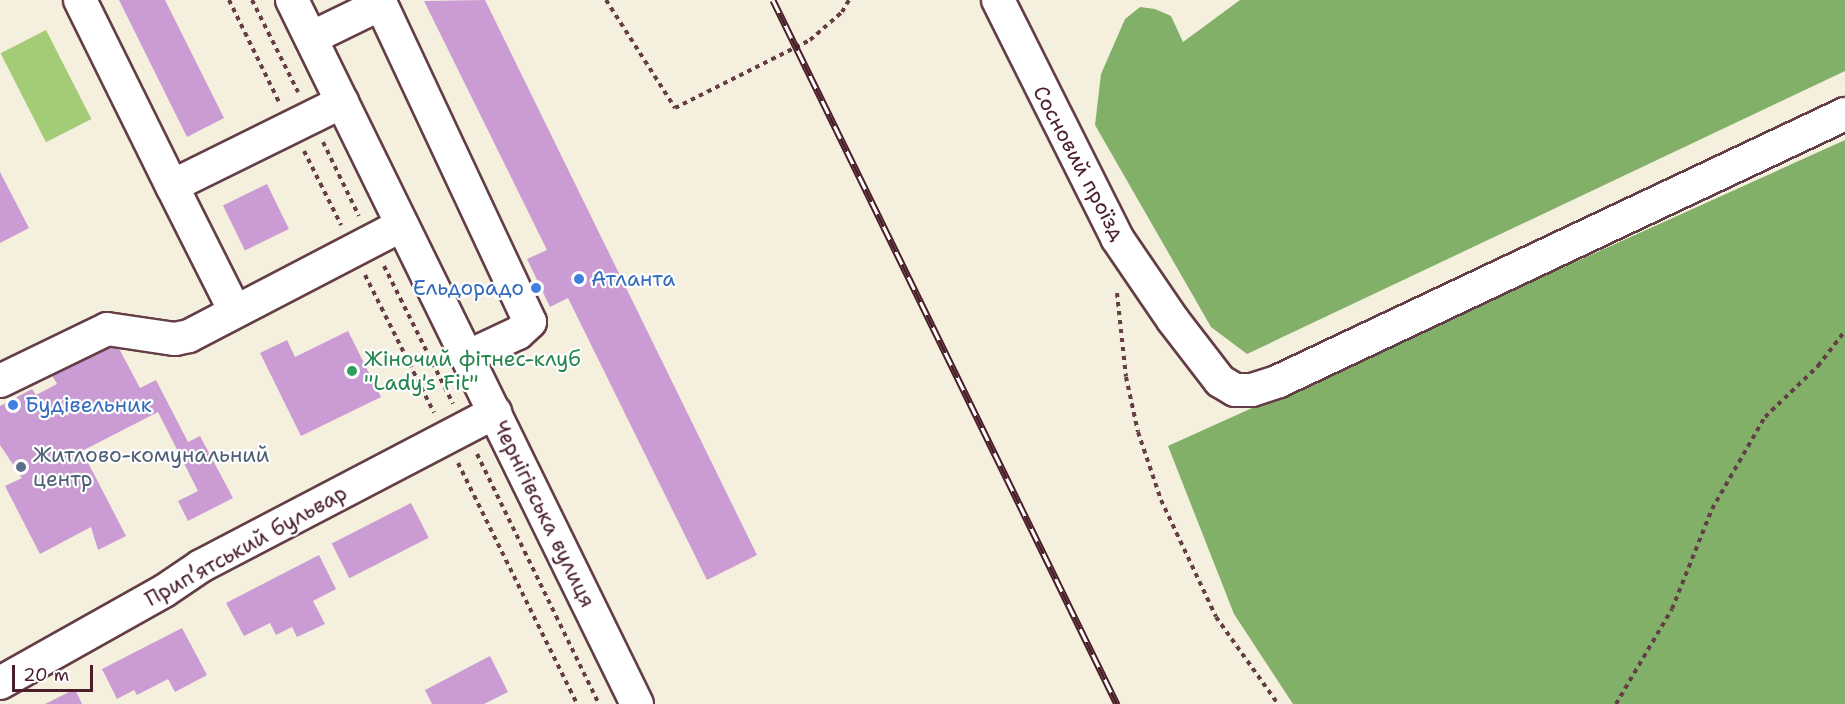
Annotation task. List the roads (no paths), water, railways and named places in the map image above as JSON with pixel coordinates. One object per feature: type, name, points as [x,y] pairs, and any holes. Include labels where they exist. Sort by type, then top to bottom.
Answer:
[{"type":"street","points":[[80,0],[235,312]]},
{"type":"street","name":"Чернігівська вулиця","points":[[292,0],[638,704]]},
{"type":"street","name":"Сосновий проїзд","points":[[998,0],[1118,238],[1173,320],[1220,381],[1235,390],[1252,390],[1279,381],[1845,114]]},
{"type":"street","points":[[311,38],[380,2],[530,322],[518,333],[467,357]]},
{"type":"street","points":[[172,186],[342,102]]},
{"type":"street","points":[[0,381],[107,329],[175,339],[189,336],[402,225]]},
{"type":"street","name":"Припʼятський бульвар","points":[[0,683],[164,591],[201,566],[495,412]]},
{"type":"railway","points":[[773,0],[1117,704]]},
{"type":"place","name":"Атланта","points":[[579,279]]},
{"type":"place","name":"Ельдорадо","points":[[536,288]]},
{"type":"place","name":"Жіночий фітнес-клуб \"Lady's Fit\"","points":[[352,371]]},
{"type":"place","name":"Будівельник","points":[[13,405]]},
{"type":"place","name":"Житлово-комунальний центр","points":[[21,467]]}]
